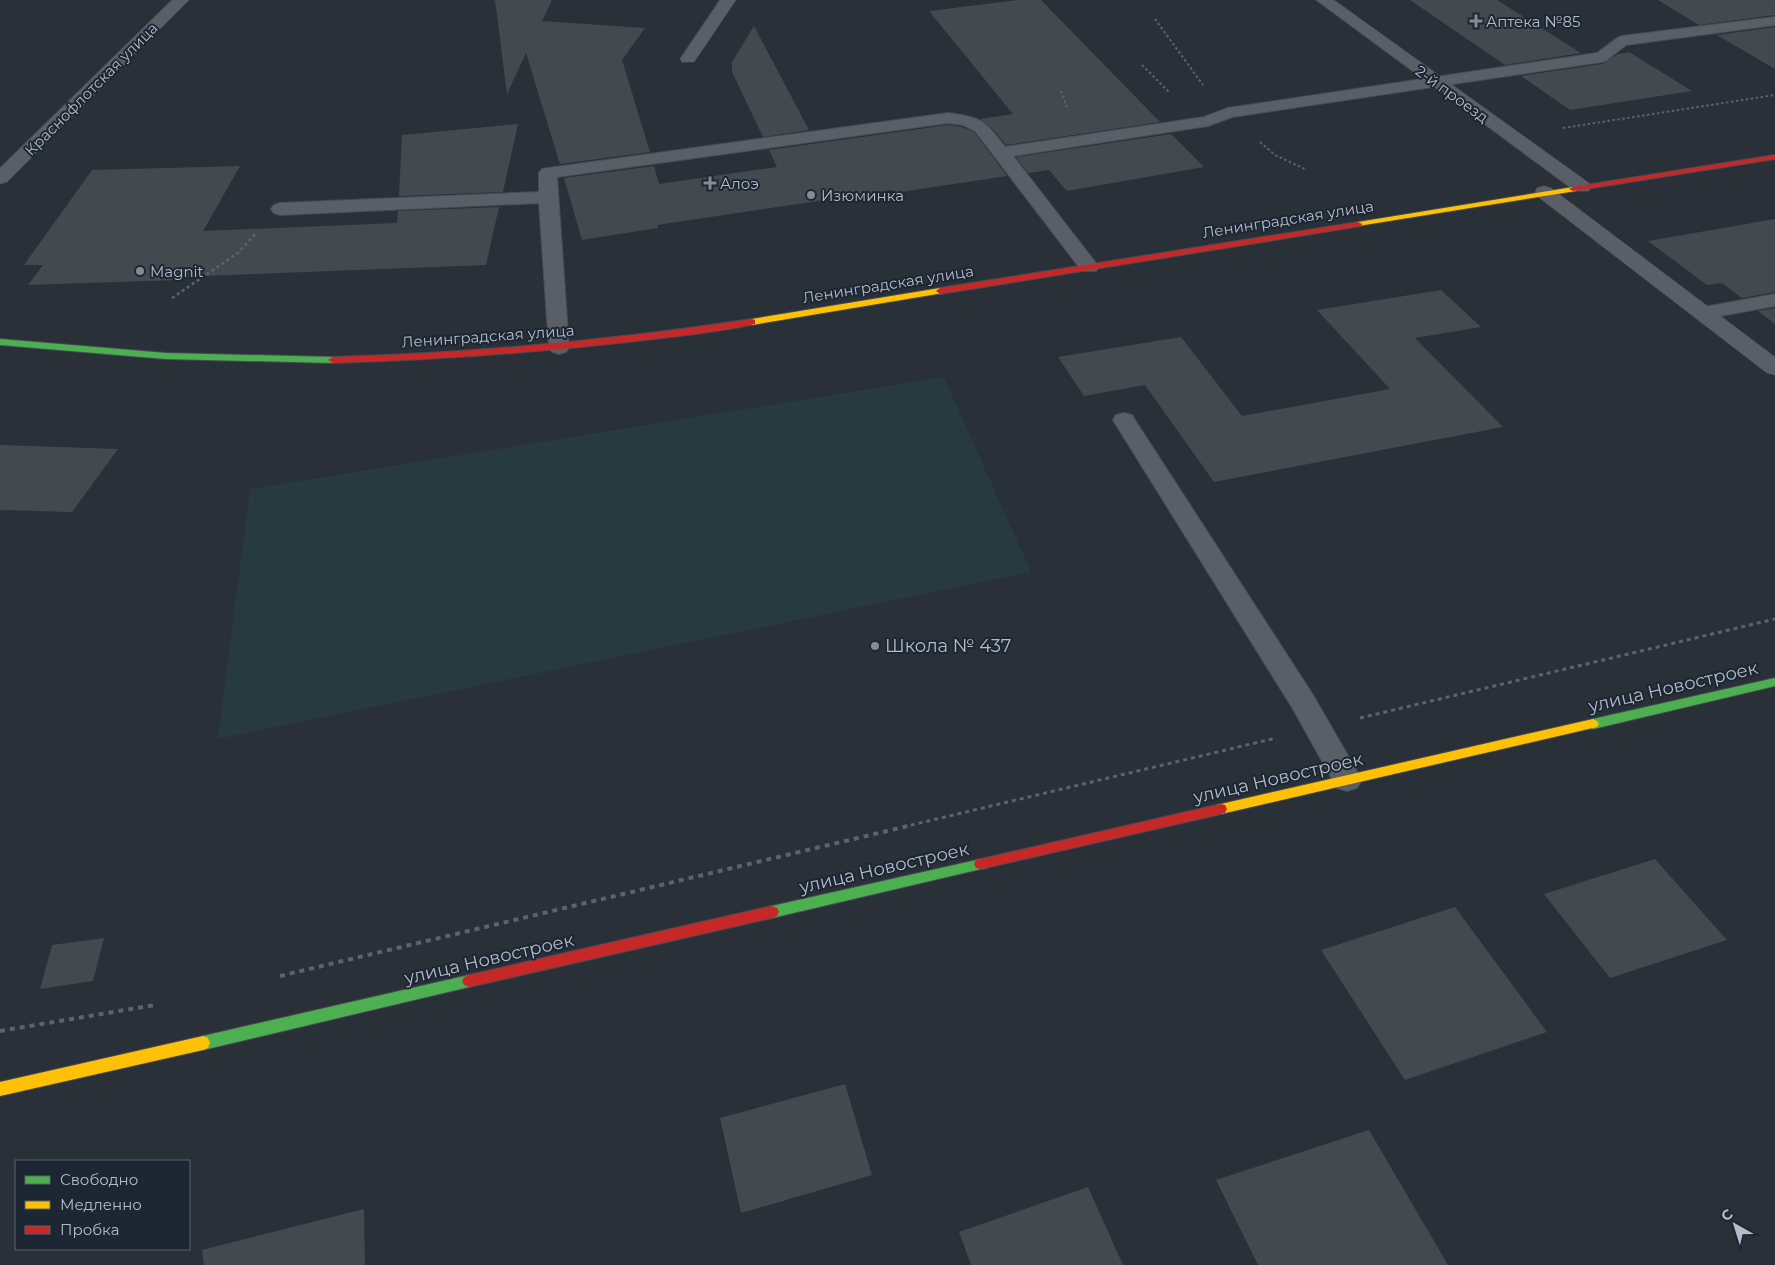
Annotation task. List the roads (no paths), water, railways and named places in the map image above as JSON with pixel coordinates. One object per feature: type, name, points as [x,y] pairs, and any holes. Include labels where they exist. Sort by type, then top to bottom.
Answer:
[{"type":"main road","name":"Ленинградская улица","points":[[0,342],[160,356],[270,360],[437,356],[559,348],[719,327],[1544,192],[1775,157]]},
{"type":"main road","name":"улица Новостроек","points":[[0,1089],[1775,682]]},
{"type":"street","name":"Краснофлотская улица","points":[[0,178],[181,0]]},
{"type":"street","points":[[688,59],[728,0]]},
{"type":"street","name":"2-й проезд","points":[[1324,0],[1582,187]]},
{"type":"street","points":[[1544,192],[1775,368]]},
{"type":"lane","points":[[1001,153],[1208,121],[1228,113],[1602,57],[1622,41],[1775,21]]},
{"type":"lane","points":[[559,348],[548,197],[548,173],[948,118],[967,120],[981,127],[1089,267]]},
{"type":"lane","points":[[280,209],[548,197]]},
{"type":"lane","points":[[1704,313],[1775,300]]},
{"type":"lane","points":[[1124,420],[1318,728],[1347,780]]},
{"type":"place","name":"Аптека №85","points":[[1476,21]]},
{"type":"place","name":"Алоэ","points":[[710,183]]},
{"type":"place","name":"Изюминка","points":[[811,195]]},
{"type":"place","name":"Magnit","points":[[140,271]]},
{"type":"place","name":"Школа № 437","points":[[875,646]]}]
